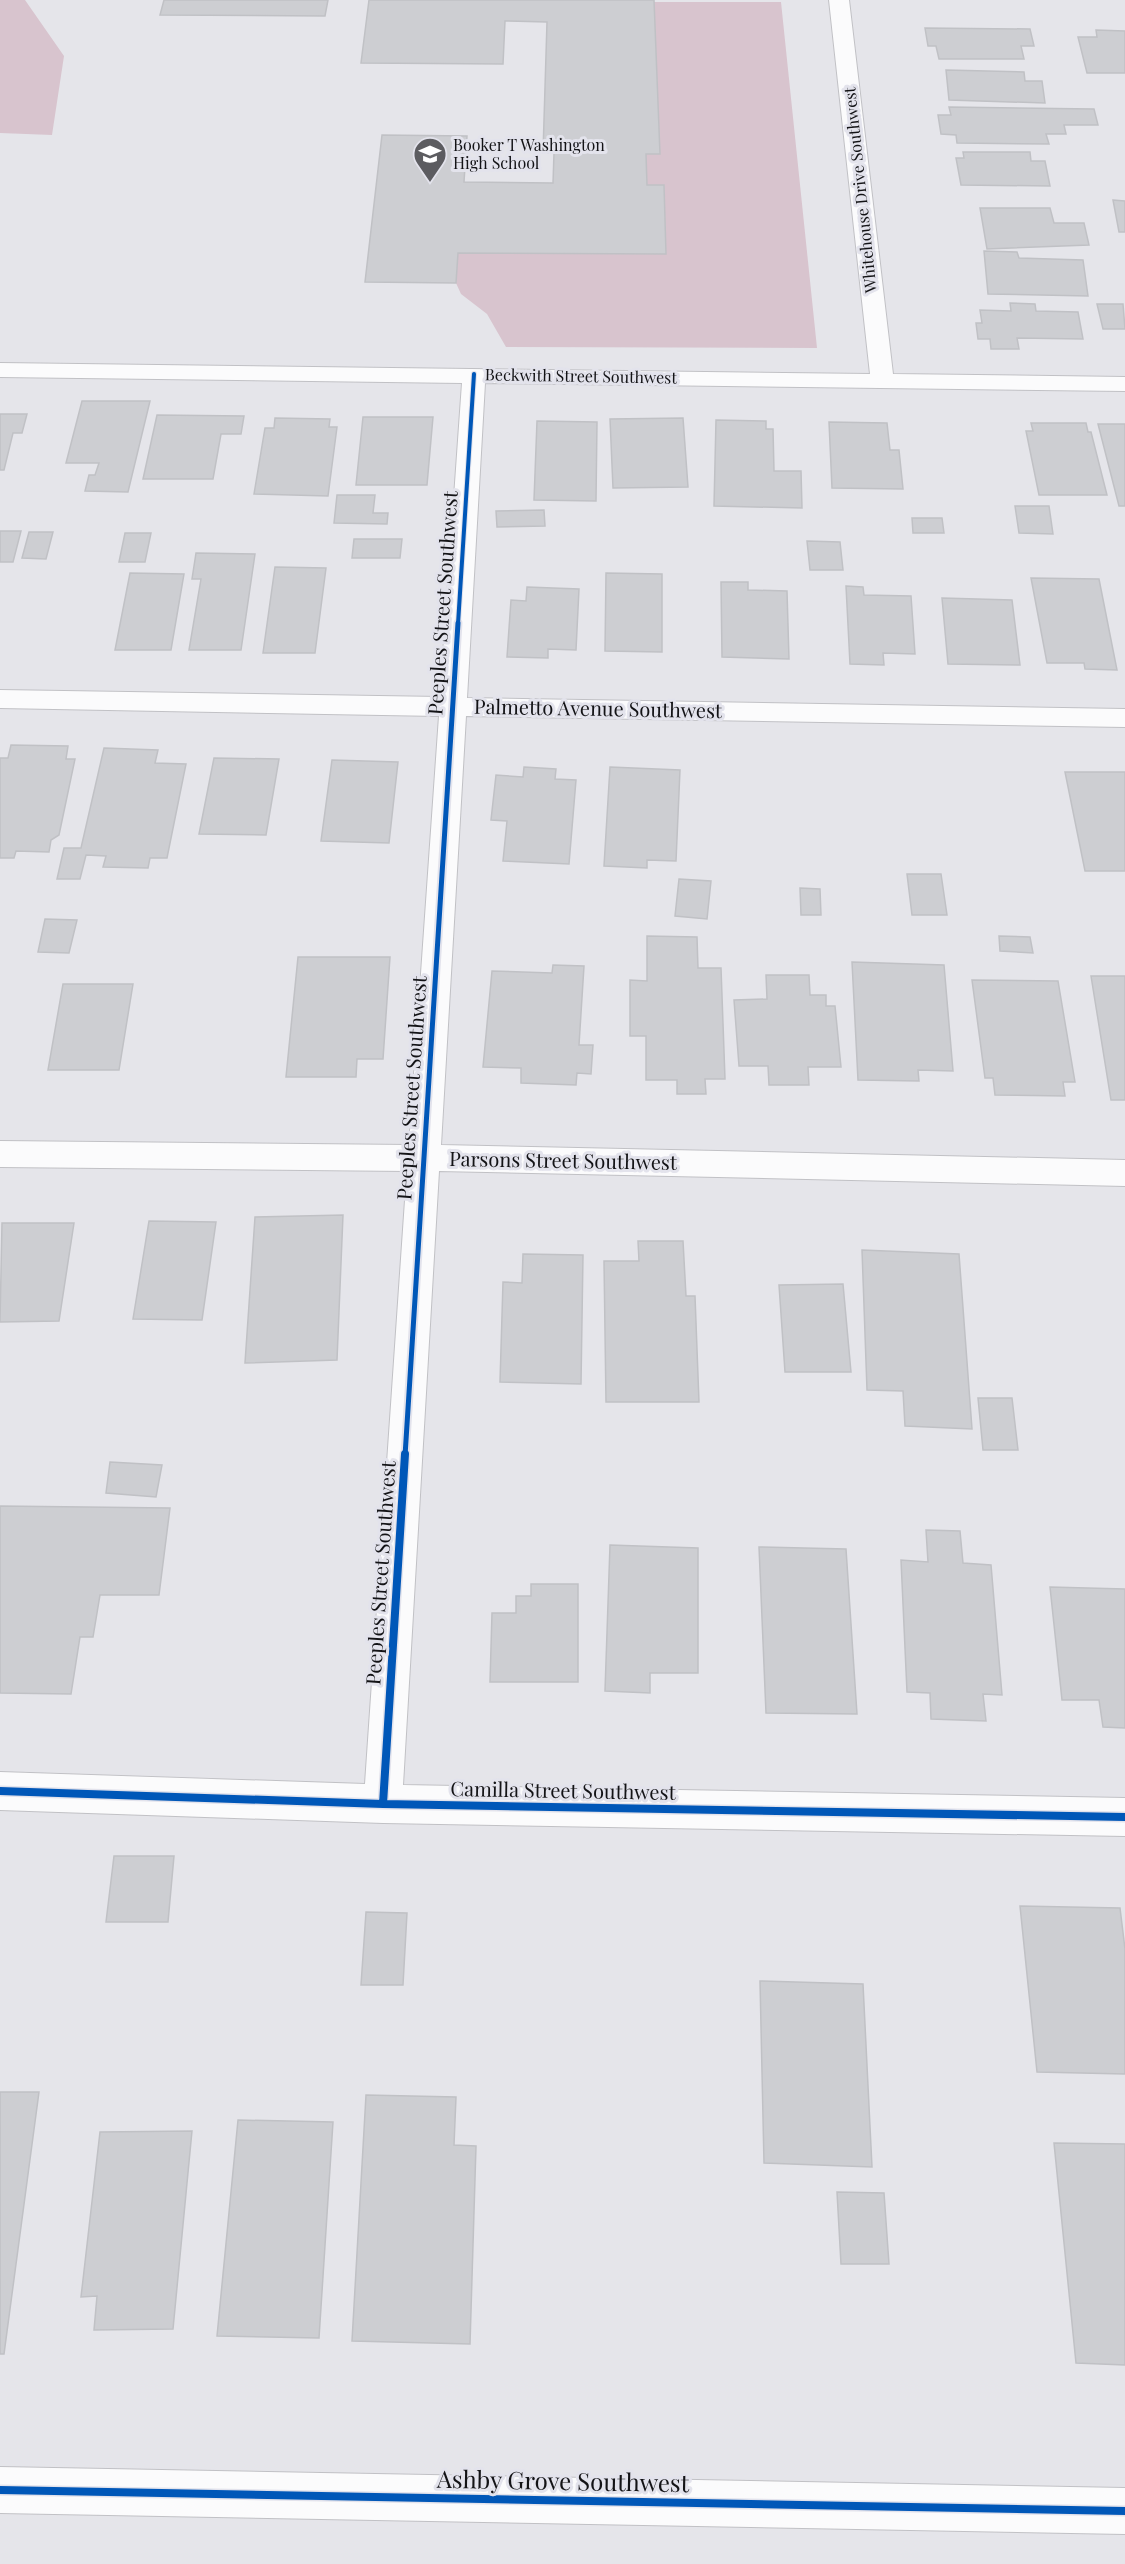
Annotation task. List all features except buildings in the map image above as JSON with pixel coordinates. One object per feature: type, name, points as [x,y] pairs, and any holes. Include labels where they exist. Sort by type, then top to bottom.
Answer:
[{"type":"street","name":"Whitehouse Drive Southwest","points":[[839,0],[882,380]]},
{"type":"street","name":"Beckwith Street Southwest","points":[[0,370],[474,374],[1125,384]]},
{"type":"street","name":"Peeples Street Southwest","points":[[383,1804],[474,374]]},
{"type":"street","name":"Palmetto Avenue Southwest","points":[[0,699],[1125,718]]},
{"type":"street","name":"Parsons Street Southwest","points":[[0,1154],[424,1158],[1125,1173]]},
{"type":"street","name":"Camilla Street Southwest","points":[[0,1791],[383,1804],[1125,1817]]},
{"type":"street","name":"Ashby Grove Southwest","points":[[0,2490],[1125,2511]]},
{"type":"shaded area","points":[[0,0],[25,0],[64,56],[52,135],[0,133]]},
{"type":"shaded area","points":[[654,2],[781,2],[817,348],[506,347],[487,314],[461,294],[456,283],[458,253],[666,254],[664,185],[647,185],[646,154],[660,154]]},
{"type":"cycle path","points":[[383,1804],[474,374]]},
{"type":"cycle path","points":[[0,1791],[383,1804],[1125,1817]]},
{"type":"cycle path","points":[[0,2490],[1125,2511]]},
{"type":"place","name":"Booker T Washington High School","points":[[430,183]]}]
